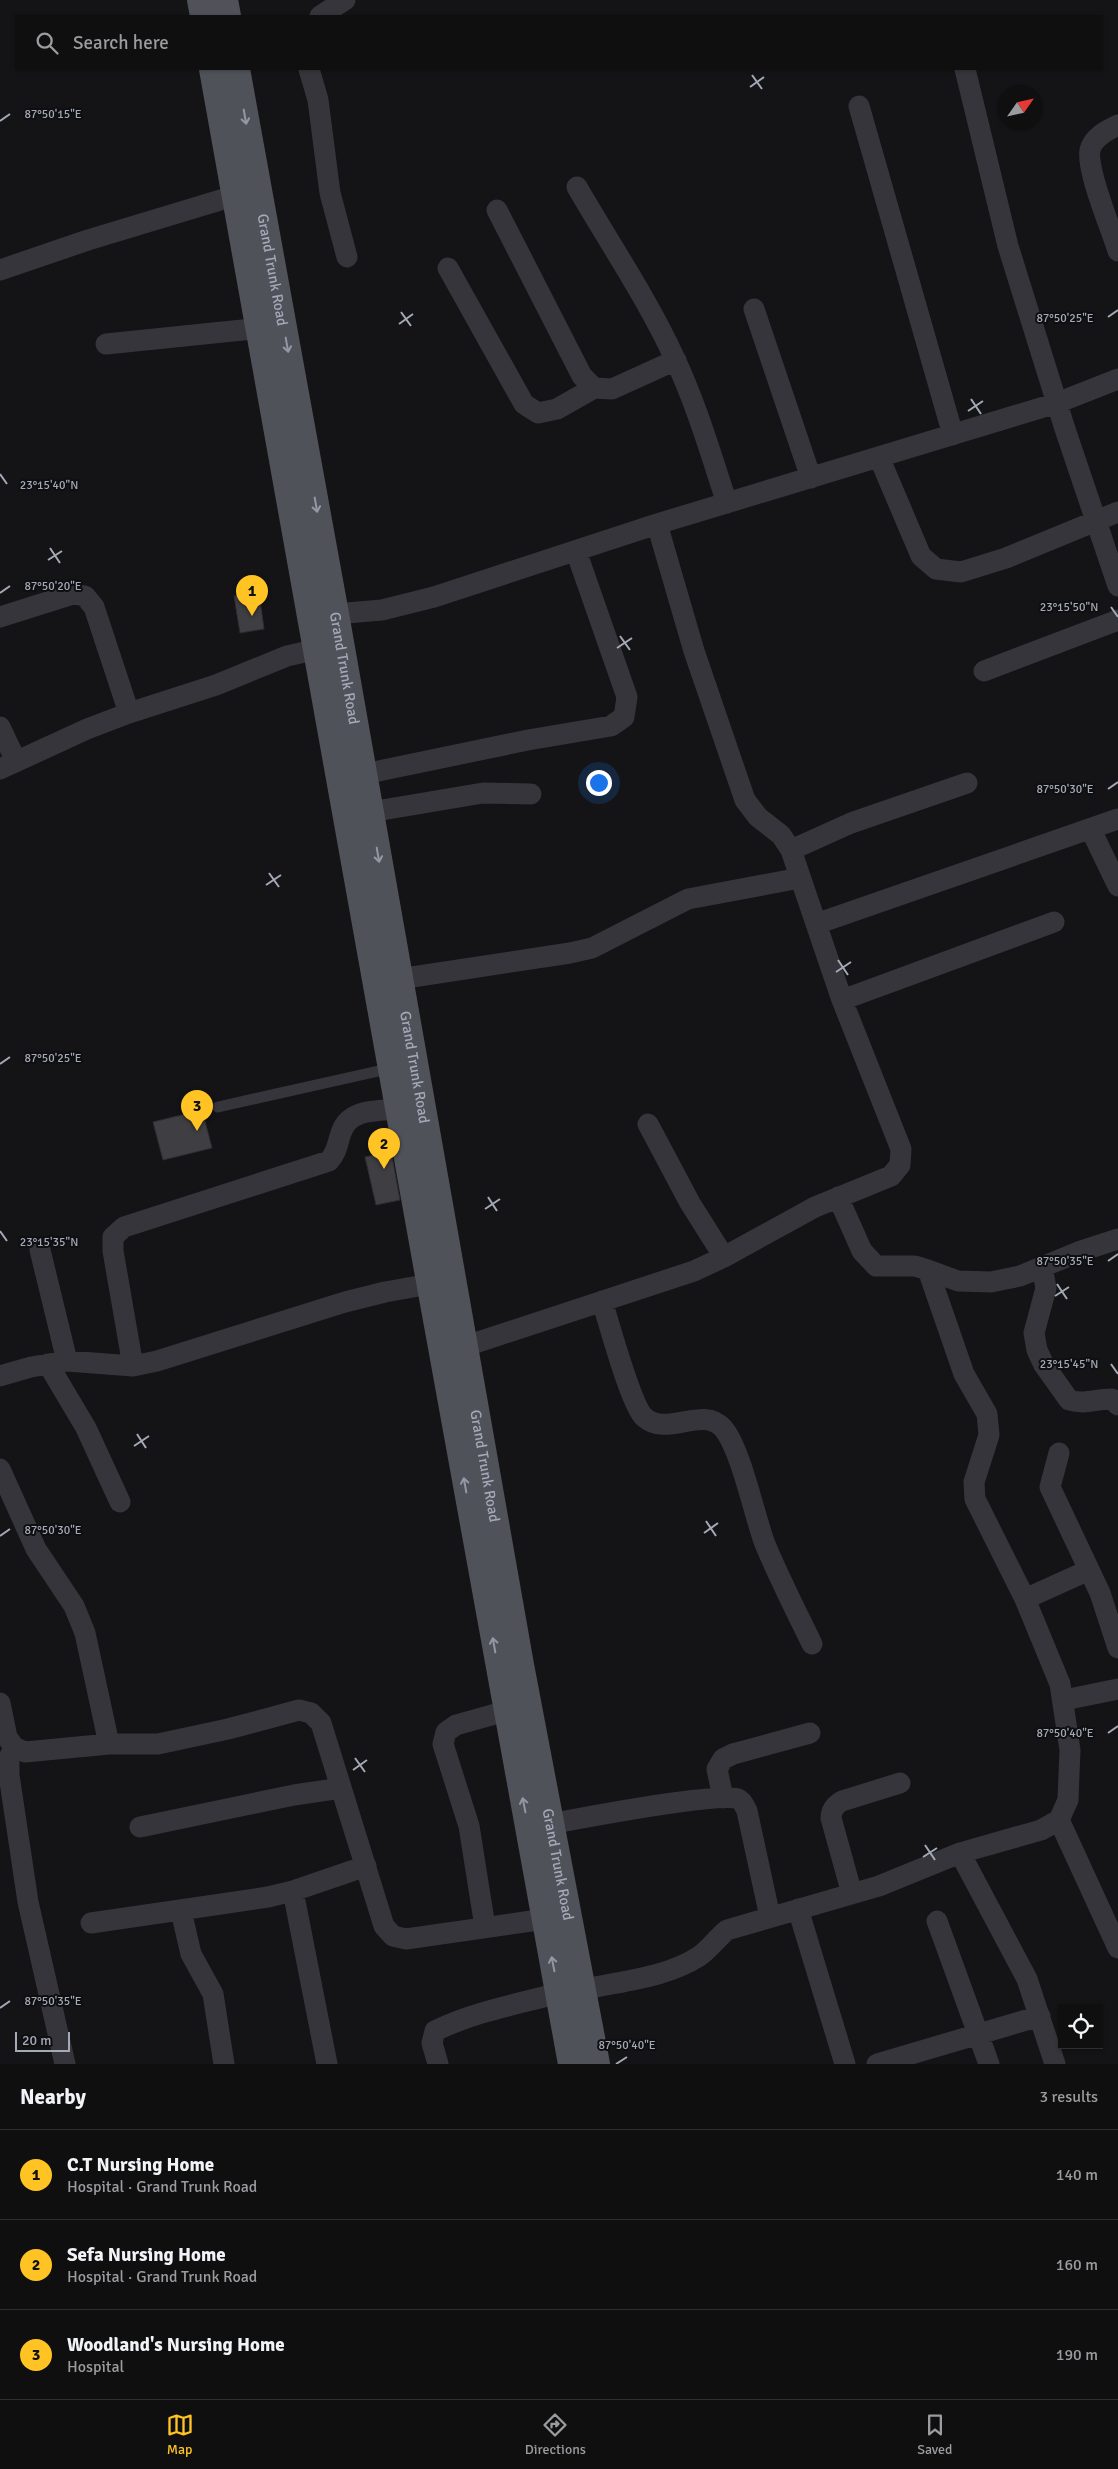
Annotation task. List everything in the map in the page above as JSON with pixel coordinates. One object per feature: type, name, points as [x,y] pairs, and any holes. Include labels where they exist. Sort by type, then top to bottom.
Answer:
[{"type":"main road","points":[[201,0],[204,15]]},
{"type":"main road","points":[[224,0],[227,15]]},
{"type":"main road","name":"Grand Trunk Road","points":[[213,70],[262,328],[506,1711],[545,1919],[570,1992]]},
{"type":"main road","name":"Grand Trunk Road","points":[[236,70],[364,774],[463,1347],[550,1824],[570,1992],[583,2058]]},
{"type":"street","points":[[322,15],[346,0]]},
{"type":"street","points":[[309,70],[318,100],[330,193],[347,258]]},
{"type":"street","points":[[965,70],[1008,246],[1057,403],[1118,586]]},
{"type":"street","points":[[859,106],[953,435]]},
{"type":"street","points":[[1118,125],[1106,130],[1095,140],[1090,149],[1090,161],[1097,186],[1118,248]]},
{"type":"street","points":[[577,187],[676,360],[692,398],[727,503]]},
{"type":"street","points":[[0,270],[88,240],[237,195]]},
{"type":"street","points":[[497,210],[582,376],[594,388]]},
{"type":"street","points":[[448,268],[524,404],[538,413],[557,409],[594,388],[612,389],[676,360]]},
{"type":"street","points":[[754,309],[811,478]]},
{"type":"street","points":[[106,344],[262,328]]},
{"type":"street","points":[[335,614],[382,610],[434,597],[657,524],[1057,403],[1118,379]]},
{"type":"street","points":[[879,457],[921,556],[936,569],[961,572],[1006,558],[1118,512]]},
{"type":"street","points":[[463,1347],[694,1271],[724,1258],[786,1221],[891,1176],[900,1165],[901,1149],[842,1000],[791,850],[781,835],[758,816],[745,800],[697,660],[657,524]]},
{"type":"street","points":[[364,774],[528,740],[611,726],[624,717],[627,697],[576,551]]},
{"type":"street","points":[[0,617],[73,594],[85,596],[94,607],[129,713]]},
{"type":"street","points":[[984,672],[1118,620]]},
{"type":"street","points":[[0,727],[8,765],[87,729],[129,713],[216,685],[287,656],[318,649]]},
{"type":"street","points":[[791,850],[851,823],[967,783]]},
{"type":"street","points":[[370,812],[483,793],[531,794]]},
{"type":"street","points":[[816,924],[1091,830],[1118,819]]},
{"type":"street","points":[[1091,830],[1118,886]]},
{"type":"street","points":[[399,979],[592,948],[688,899],[800,878]]},
{"type":"street","points":[[842,1000],[1054,922]]},
{"type":"street","points":[[133,1366],[113,1251],[113,1237],[124,1227],[328,1161],[337,1151],[345,1123],[357,1113],[400,1109]]},
{"type":"street","points":[[648,1124],[690,1203],[724,1258]]},
{"type":"street","points":[[838,1198],[862,1251],[876,1266],[915,1266],[958,1281],[991,1282],[1020,1276],[1081,1251],[1118,1239]]},
{"type":"street","points":[[40,1250],[58,1362],[120,1502]]},
{"type":"street","points":[[1042,1267],[1046,1288],[1034,1333],[1037,1350],[1044,1365],[1069,1400],[1083,1404],[1099,1399],[1112,1399],[1118,1405]]},
{"type":"street","points":[[438,2064],[432,2043],[435,2031],[447,2025],[570,1992],[683,1965],[700,1956],[713,1940],[727,1930],[879,1886],[960,1853],[1041,1830],[1059,1820],[1068,1800],[1070,1750],[1064,1700],[1060,1684],[1025,1599],[975,1499],[974,1482],[989,1434],[987,1414],[964,1374],[928,1270]]},
{"type":"street","points":[[0,1376],[58,1362],[133,1366],[157,1361],[345,1302],[430,1284]]},
{"type":"street","points":[[602,1300],[635,1402],[644,1417],[653,1424],[663,1425],[707,1419],[722,1426],[732,1441],[765,1544],[812,1644]]},
{"type":"street","points":[[1059,1453],[1050,1487],[1100,1593],[1118,1648]]},
{"type":"street","points":[[0,1470],[36,1549],[74,1606],[84,1633],[109,1744]]},
{"type":"street","points":[[1025,1599],[1089,1570]]},
{"type":"street","points":[[1064,1700],[1118,1689]]},
{"type":"street","points":[[0,1703],[7,1737],[14,1747],[26,1752],[109,1744],[158,1744],[228,1729],[298,1710],[311,1713],[320,1723],[384,1926],[393,1936],[406,1939],[545,1919]]},
{"type":"street","points":[[485,1927],[469,1826],[443,1744],[446,1732],[456,1725],[506,1711]]},
{"type":"street","points":[[723,1798],[717,1769],[723,1759],[733,1754],[810,1733]]},
{"type":"street","points":[[14,1747],[9,1758],[9,1775],[28,1902],[65,2064]]},
{"type":"street","points":[[852,1894],[831,1813],[842,1801],[900,1783]]},
{"type":"street","points":[[140,1827],[294,1795],[340,1788]]},
{"type":"street","points":[[550,1824],[723,1798],[737,1798],[743,1802],[747,1811],[770,1917]]},
{"type":"street","points":[[1059,1820],[1118,1948]]},
{"type":"street","points":[[960,1853],[1007,1938],[1027,1979],[1054,2064]]},
{"type":"street","points":[[90,1923],[181,1911],[293,1891],[366,1866]]},
{"type":"street","points":[[293,1891],[327,2064]]},
{"type":"street","points":[[798,1909],[844,2064]]},
{"type":"street","points":[[181,1911],[192,1954],[213,1994],[224,2064]]},
{"type":"street","points":[[937,1921],[989,2064]]},
{"type":"street","points":[[889,2062],[1040,2016]]},
{"type":"lane","points":[[218,1107],[393,1068]]},
{"type":"building","points":[[259,592],[264,629],[240,633],[234,596]]},
{"type":"building","points":[[202,1110],[212,1148],[163,1160],[153,1122]]},
{"type":"building","points":[[391,1151],[400,1200],[376,1205],[365,1157]]},
{"type":"place","name":"C.T Nursing Home","points":[[252,616]]},
{"type":"place","name":"Woodland's Nursing Home","points":[[197,1131]]},
{"type":"place","name":"Sefa Nursing Home","points":[[384,1169]]}]
